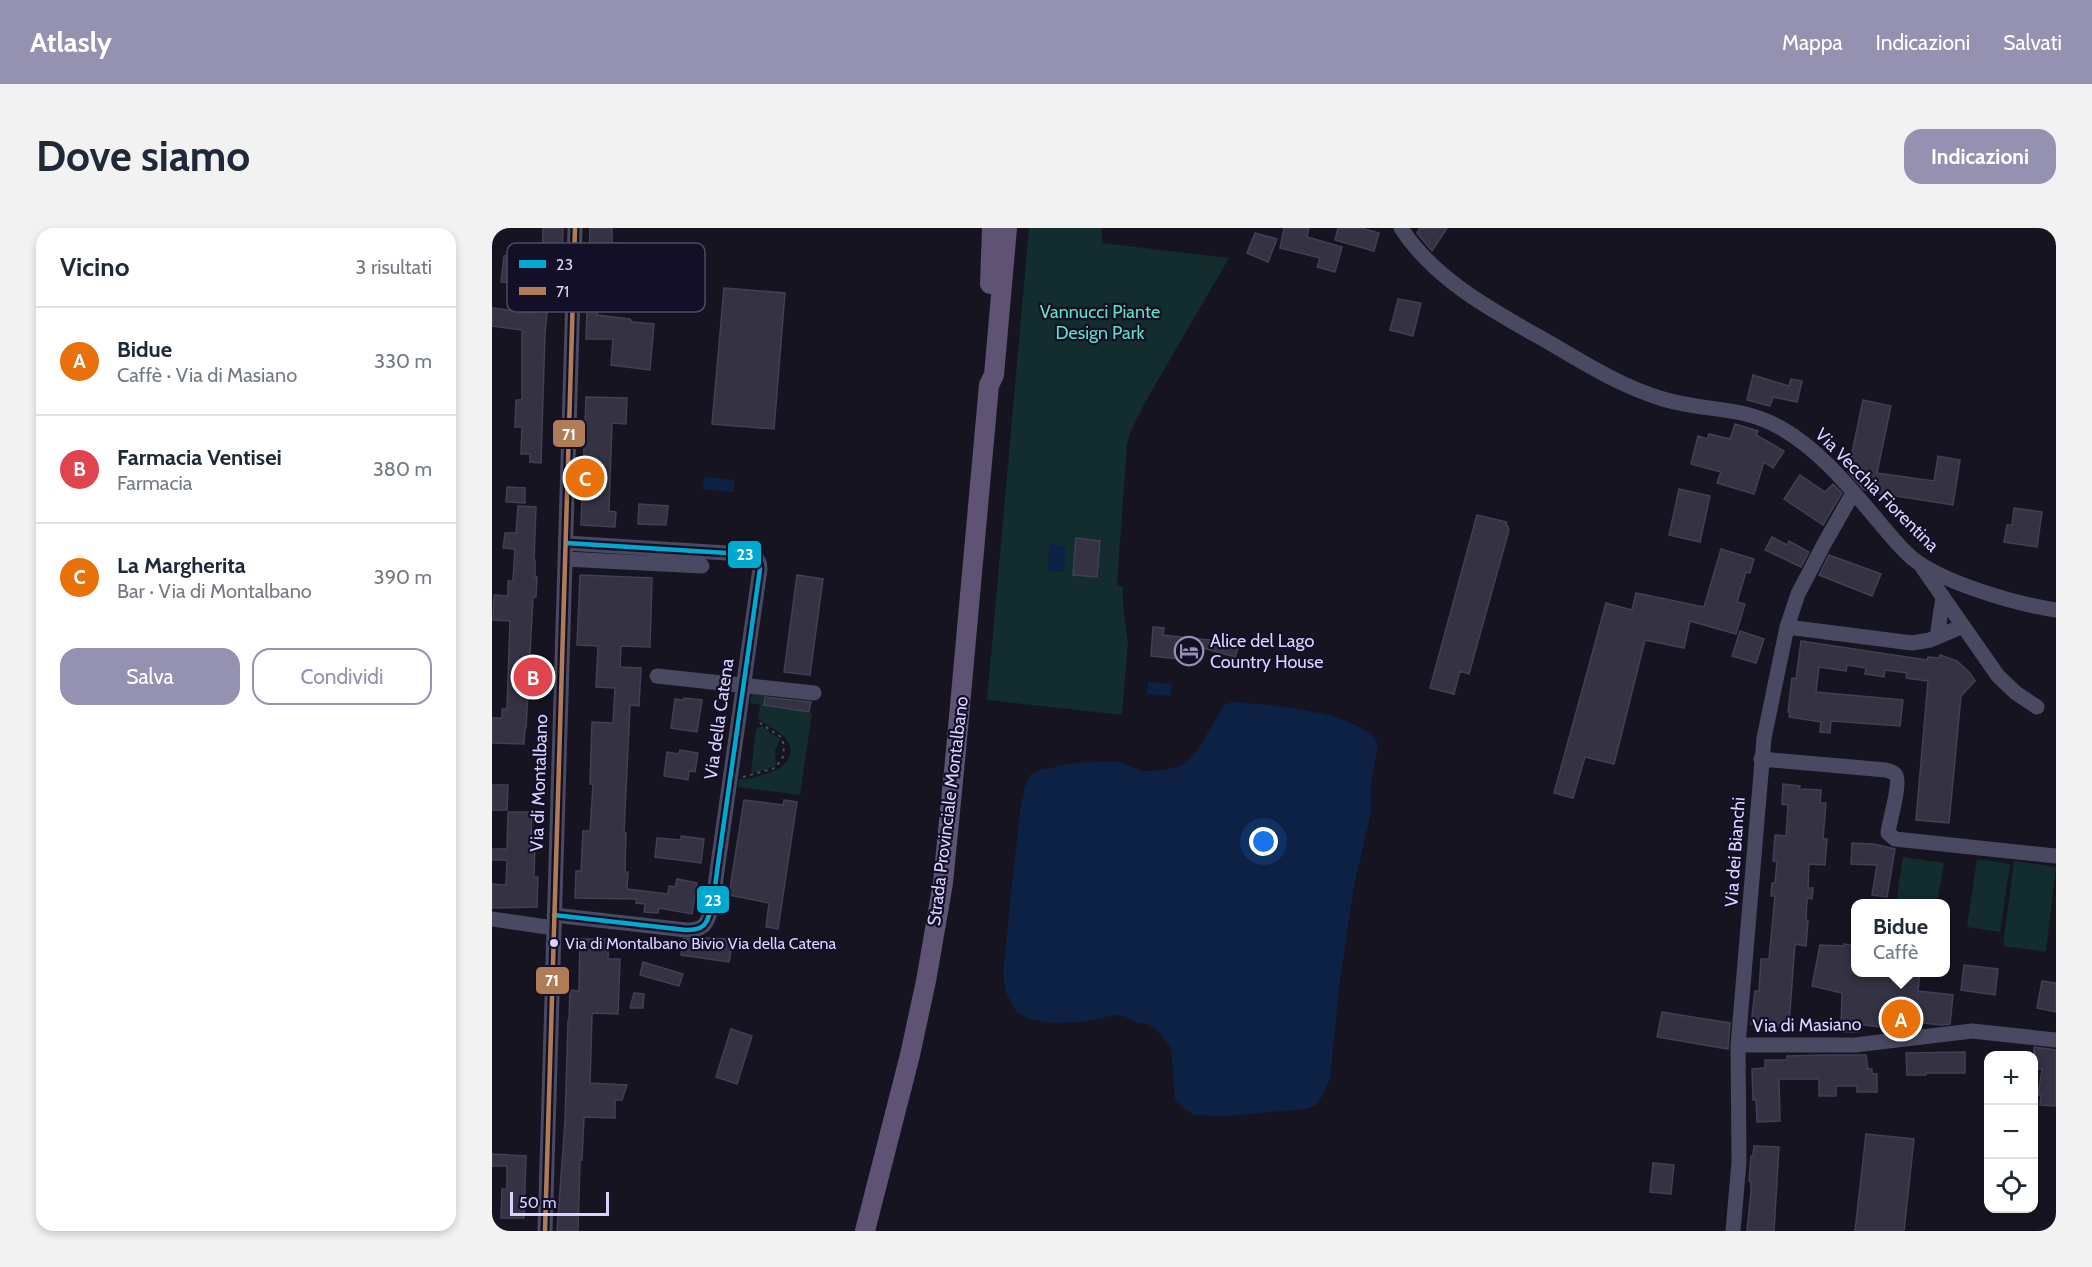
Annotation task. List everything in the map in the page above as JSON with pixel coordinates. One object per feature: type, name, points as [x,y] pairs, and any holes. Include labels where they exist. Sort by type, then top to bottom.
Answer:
[{"type":"main road","name":"Strada Provinciale Montalbano","points":[[989,385],[986,375],[992,228]]},
{"type":"main road","name":"Strada Provinciale Montalbano","points":[[865,1231],[910,1055],[926,981],[942,883],[989,385],[994,375],[1007,228]]},
{"type":"street","name":"Via di Montalbano","points":[[575,228],[575,243]]},
{"type":"street","name":"Via Vecchia Fiorentina","points":[[1401,228],[1409,240],[1451,281],[1492,309],[1600,372],[1633,388],[1666,400],[1737,411],[1765,419],[1783,429],[1814,452],[1901,547],[1921,564],[1938,574],[1973,588],[2031,605],[2056,609]]},
{"type":"street","name":"Via di Montalbano","points":[[545,1231],[573,312]]},
{"type":"street","name":"Via dei Bianchi","points":[[1733,1231],[1739,1162],[1738,1045],[1761,759],[1776,675],[1787,627],[1798,594],[1853,493]]},
{"type":"street","name":"Via della Catena","points":[[492,919],[686,930],[702,927],[708,920],[710,911],[759,560],[751,556],[723,552],[683,558],[566,543]]},
{"type":"street","points":[[565,559],[683,558],[702,566]]},
{"type":"street","points":[[1921,564],[2004,683],[2037,707]]},
{"type":"street","points":[[1937,637],[1943,597]]},
{"type":"street","points":[[1787,627],[1904,642],[1924,642],[1963,626]]},
{"type":"street","points":[[657,676],[814,693]]},
{"type":"street","points":[[1761,759],[1886,770],[1895,773],[1897,785],[1888,833],[1895,839],[2056,855]]},
{"type":"street","name":"Via di Masiano","points":[[1738,1045],[1855,1045],[1972,1031],[2056,1040]]},
{"type":"path","points":[[750,776],[775,768],[782,761],[784,751],[781,737],[758,721]]},
{"type":"green space","name":"Vannucci Piante Design Park","points":[[1029,228],[1102,228],[1102,243],[1229,258],[1147,399],[1130,433],[1127,445],[1117,585],[1123,587],[1128,643],[1122,715],[987,700]]},
{"type":"green space","points":[[752,693],[765,695],[764,705],[812,713],[800,795],[738,787],[739,779],[752,778],[779,768],[788,759],[790,753],[790,747],[781,734],[758,719],[760,705],[750,703]]},
{"type":"green space","points":[[762,726],[780,739],[775,751],[776,765],[754,773],[751,771],[756,729]]},
{"type":"green space","points":[[1903,857],[1944,863],[1938,899],[1897,899]]},
{"type":"green space","points":[[1977,859],[2010,864],[2000,932],[1967,927]]},
{"type":"green space","points":[[2014,861],[2056,867],[2046,952],[2003,946]]},
{"type":"water","points":[[704,477],[734,480],[734,492],[703,489]]},
{"type":"water","points":[[1050,544],[1066,546],[1064,572],[1047,571]]},
{"type":"water","points":[[1148,682],[1172,684],[1171,696],[1147,694]]},
{"type":"water","points":[[1233,702],[1290,708],[1335,717],[1370,734],[1378,745],[1371,784],[1371,812],[1354,886],[1339,988],[1330,1079],[1319,1102],[1305,1109],[1225,1116],[1195,1115],[1175,1100],[1171,1048],[1157,1030],[1148,1024],[1138,1023],[1122,1015],[1081,1022],[1053,1023],[1029,1019],[1016,1011],[1007,995],[1003,977],[1020,811],[1030,775],[1040,770],[1074,763],[1118,762],[1142,771],[1177,767],[1186,762],[1198,749],[1224,705]]},
{"type":"building","points":[[543,228],[563,228],[563,243],[543,243]]},
{"type":"building","points":[[590,228],[612,228],[612,243],[589,243]]},
{"type":"building","points":[[1284,228],[1309,228],[1307,237],[1342,247],[1335,272],[1317,267],[1320,258],[1280,248]]},
{"type":"building","points":[[1338,228],[1361,228],[1379,233],[1374,251],[1335,240]]},
{"type":"building","points":[[1420,228],[1447,228],[1432,251],[1417,233]]},
{"type":"building","points":[[1255,233],[1277,239],[1268,262],[1247,253]]},
{"type":"building","points":[[507,255],[507,283],[501,282],[504,256]]},
{"type":"building","points":[[724,288],[785,293],[774,429],[712,424]]},
{"type":"building","points":[[1398,299],[1421,303],[1413,336],[1390,330]]},
{"type":"building","points":[[492,308],[507,310],[507,312],[547,312],[541,463],[530,462],[530,454],[521,454],[522,427],[515,427],[516,400],[522,400],[522,330],[492,326]]},
{"type":"building","points":[[587,312],[630,319],[632,322],[654,324],[650,370],[611,365],[613,339],[586,339]]},
{"type":"building","points":[[1753,375],[1789,386],[1791,379],[1802,381],[1797,402],[1773,397],[1770,406],[1747,400]]},
{"type":"building","points":[[586,397],[627,398],[626,424],[612,423],[609,511],[616,512],[615,527],[581,525]]},
{"type":"building","points":[[1863,400],[1891,406],[1877,473],[1934,481],[1938,456],[1960,460],[1953,505],[1870,492],[1863,489],[1848,472]]},
{"type":"building","points":[[1735,424],[1758,431],[1756,435],[1784,451],[1773,468],[1764,462],[1754,494],[1717,483],[1721,472],[1691,464],[1698,436],[1707,439],[1709,434],[1730,439]]},
{"type":"building","points":[[1800,475],[1825,492],[1833,484],[1842,493],[1823,525],[1784,499]]},
{"type":"building","points":[[507,487],[525,488],[525,503],[506,502]]},
{"type":"building","points":[[1679,489],[1710,496],[1700,542],[1669,535]]},
{"type":"building","points":[[639,504],[668,506],[666,525],[638,524]]},
{"type":"building","points":[[518,506],[536,507],[534,560],[535,577],[537,577],[536,597],[533,597],[526,728],[524,744],[492,743],[492,718],[502,718],[502,709],[507,709],[510,621],[493,620],[494,595],[508,596],[508,581],[513,581],[515,549],[503,548],[505,533],[516,533]]},
{"type":"building","points":[[2014,508],[2042,512],[2037,547],[2004,542],[2007,525],[2012,525]]},
{"type":"building","points":[[1477,515],[1506,522],[1509,530],[1469,674],[1460,671],[1454,694],[1430,688]]},
{"type":"building","points":[[1772,537],[1787,545],[1789,541],[1809,552],[1801,567],[1765,550]]},
{"type":"building","points":[[1076,538],[1100,541],[1097,577],[1073,575]]},
{"type":"building","points":[[1721,549],[1754,559],[1750,573],[1746,572],[1737,602],[1745,604],[1736,634],[1690,621],[1684,648],[1645,640],[1614,764],[1585,757],[1573,798],[1554,793],[1606,603],[1632,610],[1636,593],[1704,607]]},
{"type":"building","points":[[1829,555],[1881,574],[1872,596],[1819,575]]},
{"type":"building","points":[[580,575],[652,578],[650,647],[621,646],[620,667],[641,668],[639,706],[630,705],[624,833],[626,833],[627,889],[668,894],[669,886],[675,887],[677,879],[697,883],[692,914],[659,908],[658,913],[644,912],[645,904],[636,903],[637,899],[575,898],[576,871],[581,871],[583,831],[590,831],[593,784],[590,784],[592,722],[613,723],[615,688],[596,687],[598,646],[577,645]]},
{"type":"building","points":[[797,575],[823,579],[810,675],[784,672]]},
{"type":"building","points":[[1153,627],[1164,628],[1163,635],[1218,641],[1218,639],[1239,645],[1235,657],[1200,647],[1198,661],[1151,656]]},
{"type":"building","points":[[1740,631],[1764,639],[1756,663],[1732,656]]},
{"type":"building","points":[[1801,641],[1927,660],[1928,657],[1939,658],[1940,655],[1957,661],[1969,672],[1975,681],[1961,696],[1949,823],[1916,820],[1928,681],[1906,678],[1907,673],[1885,670],[1884,677],[1865,674],[1866,668],[1847,665],[1846,671],[1819,667],[1816,692],[1903,700],[1900,726],[1831,721],[1830,733],[1820,732],[1821,722],[1789,717],[1792,678],[1796,679]]},
{"type":"building","points":[[765,697],[811,702],[809,712],[764,705]]},
{"type":"building","points":[[684,698],[702,700],[697,732],[671,728],[675,699],[684,700]]},
{"type":"building","points":[[680,750],[698,753],[695,772],[689,771],[688,780],[664,776],[667,752],[679,754]]},
{"type":"building","points":[[1783,784],[1800,786],[1799,789],[1821,790],[1820,803],[1826,803],[1823,839],[1827,839],[1825,865],[1809,864],[1808,888],[1813,888],[1812,899],[1807,898],[1806,946],[1795,944],[1789,1024],[1778,1023],[1778,1026],[1751,1024],[1755,991],[1759,991],[1761,959],[1769,959],[1775,896],[1771,896],[1772,883],[1775,883],[1777,862],[1773,861],[1775,835],[1786,836],[1788,805],[1782,804]]},
{"type":"building","points":[[492,785],[508,785],[507,810],[492,810]]},
{"type":"building","points":[[744,800],[783,805],[784,800],[797,802],[778,929],[766,927],[769,903],[729,895]]},
{"type":"building","points":[[508,812],[532,812],[531,840],[535,840],[534,877],[538,877],[537,907],[492,908],[492,884],[506,885],[507,860],[492,860],[492,849],[507,849]]},
{"type":"building","points":[[681,836],[704,839],[701,863],[655,857],[657,838],[681,840]]},
{"type":"building","points":[[1852,843],[1874,844],[1895,849],[1887,897],[1872,895],[1877,865],[1851,864]]},
{"type":"building","points":[[580,939],[609,939],[608,959],[620,959],[618,1014],[593,1013],[592,1015],[590,1083],[627,1085],[622,1100],[615,1100],[615,1118],[584,1117],[578,1231],[557,1231],[565,1122],[570,990],[579,991]]},
{"type":"building","points":[[683,939],[733,939],[729,962],[681,955]]},
{"type":"building","points":[[1844,944],[1851,945],[1851,977],[1919,977],[1918,991],[1953,995],[1950,1024],[1907,1021],[1906,1029],[1902,1030],[1857,1024],[1857,1032],[1841,1032],[1842,993],[1812,986],[1820,945],[1844,946]]},
{"type":"building","points":[[643,962],[683,974],[679,986],[640,975]]},
{"type":"building","points":[[1964,965],[1998,969],[1995,995],[1961,990]]},
{"type":"building","points":[[2042,981],[2056,983],[2056,1012],[2037,1008]]},
{"type":"building","points":[[634,993],[644,994],[643,1008],[630,1008]]},
{"type":"building","points":[[1662,1012],[1730,1023],[1728,1049],[1657,1037]]},
{"type":"building","points":[[731,1029],[752,1036],[737,1084],[716,1077]]},
{"type":"building","points":[[2034,1047],[2056,1050],[2056,1106],[2040,1105],[2041,1095],[2038,1095],[2042,1069],[2038,1069],[2038,1051],[2034,1051]]},
{"type":"building","points":[[1965,1052],[1965,1073],[1907,1075],[1906,1053]]},
{"type":"building","points":[[1866,1055],[1868,1069],[1872,1069],[1872,1074],[1877,1074],[1877,1092],[1857,1092],[1857,1086],[1836,1086],[1836,1096],[1819,1096],[1819,1079],[1779,1079],[1780,1121],[1757,1122],[1756,1100],[1753,1100],[1752,1069],[1765,1068],[1765,1060],[1787,1060],[1787,1056]]},
{"type":"building","points":[[1866,1134],[1914,1139],[1904,1231],[1855,1231]]},
{"type":"building","points":[[1754,1146],[1779,1147],[1774,1231],[1747,1231],[1751,1191],[1751,1181],[1749,1181],[1751,1156],[1753,1156]]},
{"type":"building","points":[[492,1154],[526,1156],[524,1218],[501,1218],[502,1189],[507,1189],[507,1166],[492,1166]]},
{"type":"building","points":[[1653,1163],[1674,1165],[1671,1194],[1650,1192]]},
{"type":"transit line","name":"71","points":[[575,228],[575,243]]},
{"type":"transit line","name":"71","points":[[545,1231],[572,312]]},
{"type":"transit line","name":"23","points":[[554,915],[686,930],[700,928],[707,920],[715,887],[760,569],[760,565],[753,556],[743,554],[566,543]]},
{"type":"place","name":"La Margherita","points":[[585,478]]},
{"type":"place","name":"Alice del Lago Country House","points":[[1189,651]]},
{"type":"place","name":"Farmacia Ventisei","points":[[533,677]]},
{"type":"place","name":"Via di Montalbano Bivio Via della Catena","points":[[554,943]]},
{"type":"place","name":"Bidue","points":[[1901,1019]]}]
